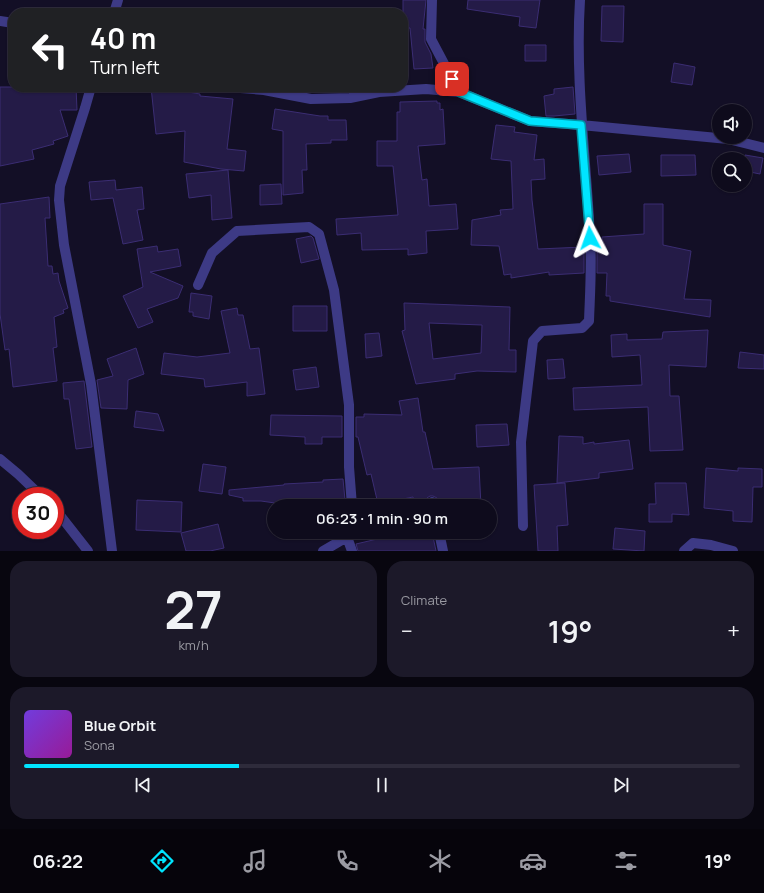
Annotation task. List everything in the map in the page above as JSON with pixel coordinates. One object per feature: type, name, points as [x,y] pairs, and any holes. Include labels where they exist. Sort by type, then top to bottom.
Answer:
[{"type":"street","points":[[432,0],[431,39],[459,92]]},
{"type":"street","points":[[523,526],[520,442],[533,341],[542,331],[582,328],[589,321],[591,276],[590,238],[581,125],[579,61],[580,0]]},
{"type":"street","points":[[408,90],[426,89],[459,92],[530,121],[728,139],[764,148]]},
{"type":"street","points":[[90,92],[60,186],[59,200],[64,245],[91,384],[112,551]]},
{"type":"street","points":[[276,92],[311,98],[350,98],[380,92]]},
{"type":"street","points":[[198,286],[212,253],[237,231],[309,227],[319,234],[334,290],[349,405],[349,467],[351,499]]},
{"type":"street","points":[[0,459],[32,487]]},
{"type":"street","points":[[64,521],[88,551]]},
{"type":"street","points":[[324,551],[341,539]]},
{"type":"street","points":[[349,539],[352,551]]},
{"type":"street","points":[[441,539],[444,551]]},
{"type":"street","points":[[684,551],[692,543],[711,545],[733,551]]},
{"type":"building","points":[[403,0],[426,0],[423,29],[425,29],[425,42],[431,54],[433,68],[414,69],[410,28],[408,28],[408,8],[403,8]]},
{"type":"building","points":[[468,0],[540,0],[536,28],[519,26],[520,17],[467,9]]},
{"type":"building","points":[[602,6],[624,6],[623,42],[601,41]]},
{"type":"building","points":[[525,45],[546,45],[546,61],[525,61]]},
{"type":"building","points":[[674,63],[695,67],[692,85],[671,82]]},
{"type":"building","points":[[0,87],[8,87],[8,92],[76,92],[77,110],[60,110],[68,136],[53,141],[54,144],[32,150],[34,159],[0,166]]},
{"type":"building","points":[[573,87],[575,114],[546,116],[544,96],[554,94],[554,89]]},
{"type":"building","points":[[152,92],[188,92],[200,94],[200,96],[233,99],[227,149],[246,151],[244,171],[221,169],[184,162],[185,131],[156,134]]},
{"type":"building","points":[[437,101],[437,103],[440,103],[440,110],[443,109],[445,144],[418,146],[422,180],[427,179],[429,206],[456,204],[458,229],[426,231],[427,253],[408,255],[408,249],[362,250],[361,233],[337,235],[336,219],[398,215],[393,166],[377,166],[377,141],[397,141],[397,112],[400,112],[400,102]]},
{"type":"building","points":[[275,109],[328,116],[328,120],[346,120],[347,140],[331,140],[331,143],[306,144],[307,170],[302,170],[303,193],[283,195],[283,131],[272,129]]},
{"type":"building","points":[[496,125],[515,127],[514,132],[537,135],[534,160],[544,159],[545,179],[531,180],[538,249],[584,247],[584,273],[549,275],[549,272],[511,278],[511,274],[504,275],[499,246],[471,245],[472,220],[501,215],[500,210],[513,209],[511,161],[491,159]]},
{"type":"building","points":[[629,154],[631,172],[599,175],[597,156]]},
{"type":"building","points":[[661,155],[695,155],[696,175],[661,176]]},
{"type":"building","points":[[752,156],[763,158],[760,174],[752,172]]},
{"type":"building","points":[[228,170],[232,218],[212,220],[211,195],[189,198],[186,174]]},
{"type":"building","points":[[115,180],[116,190],[142,187],[144,209],[137,210],[143,240],[123,244],[113,198],[91,200],[89,182]]},
{"type":"building","points":[[281,184],[282,204],[260,205],[260,185]]},
{"type":"building","points":[[49,197],[50,218],[45,218],[48,266],[52,266],[53,274],[58,273],[59,281],[68,308],[63,310],[64,313],[54,317],[57,347],[53,348],[57,381],[13,387],[9,349],[5,350],[0,314],[0,204]]},
{"type":"building","points":[[644,204],[663,204],[663,245],[691,251],[684,299],[711,300],[710,317],[610,301],[610,296],[606,296],[607,273],[597,273],[597,247],[602,247],[602,237],[644,234]]},
{"type":"building","points":[[311,236],[313,238],[319,259],[301,263],[296,239]]},
{"type":"building","points":[[157,246],[158,252],[178,249],[181,266],[150,272],[183,286],[178,298],[147,309],[153,322],[138,328],[123,296],[143,287],[137,249]]},
{"type":"building","points":[[191,293],[212,296],[209,319],[193,316],[193,312],[189,312]]},
{"type":"building","points":[[404,303],[510,307],[509,350],[516,350],[516,372],[477,371],[455,374],[455,379],[416,384],[402,331],[405,330]],"holes":[[[429,323],[482,325],[481,353],[433,359]]]},
{"type":"building","points":[[293,306],[327,306],[327,331],[293,331]]},
{"type":"building","points":[[237,308],[238,315],[243,315],[250,349],[259,348],[265,394],[247,396],[247,382],[205,387],[204,379],[161,374],[164,353],[197,357],[230,353],[221,311]]},
{"type":"building","points":[[708,330],[706,367],[669,365],[670,396],[679,396],[683,450],[650,451],[648,407],[574,410],[573,388],[642,385],[640,355],[612,357],[611,335],[627,334],[627,340],[662,339],[663,332]]},
{"type":"building","points":[[379,333],[382,356],[366,358],[365,334]]},
{"type":"building","points":[[136,348],[144,374],[128,380],[127,409],[101,408],[97,380],[113,376],[107,359]]},
{"type":"building","points":[[740,352],[764,355],[764,369],[738,368]]},
{"type":"building","points":[[563,359],[565,378],[548,379],[547,360]]},
{"type":"building","points":[[316,367],[319,387],[296,390],[293,370]]},
{"type":"building","points":[[84,381],[92,447],[76,449],[69,399],[64,399],[63,383]]},
{"type":"building","points":[[418,398],[423,432],[425,432],[433,469],[479,467],[481,499],[437,499],[430,496],[427,499],[413,499],[413,497],[403,499],[377,499],[371,474],[367,475],[358,437],[356,437],[356,417],[364,417],[364,414],[402,415],[399,401]]},
{"type":"building","points":[[136,411],[158,414],[164,431],[134,427]]},
{"type":"building","points":[[271,415],[342,416],[342,437],[322,437],[322,444],[305,444],[305,437],[270,435]]},
{"type":"building","points":[[507,424],[509,445],[477,447],[476,425]]},
{"type":"building","points":[[559,436],[583,437],[583,444],[629,440],[633,469],[599,473],[599,478],[557,483]]},
{"type":"building","points":[[203,464],[226,467],[222,494],[199,491]]},
{"type":"building","points":[[706,468],[738,471],[738,468],[762,469],[762,487],[753,487],[752,522],[733,521],[733,511],[704,508]]},
{"type":"building","points":[[343,479],[345,499],[267,499],[267,502],[243,501],[243,498],[229,495],[229,490],[284,484],[323,482],[323,480]]},
{"type":"building","points":[[565,483],[568,525],[557,526],[558,551],[538,551],[534,485]]},
{"type":"building","points":[[655,483],[686,483],[689,515],[672,514],[672,522],[649,522],[649,504],[656,504]]},
{"type":"building","points":[[137,500],[182,502],[181,532],[136,530]]},
{"type":"building","points":[[218,524],[224,548],[210,551],[186,551],[181,533]]},
{"type":"building","points":[[615,528],[645,531],[644,551],[613,549]]},
{"type":"building","points":[[377,539],[433,539],[436,551],[358,551],[356,544]]},
{"type":"route","points":[[452,79],[459,92],[530,121],[581,125],[590,238]]}]
